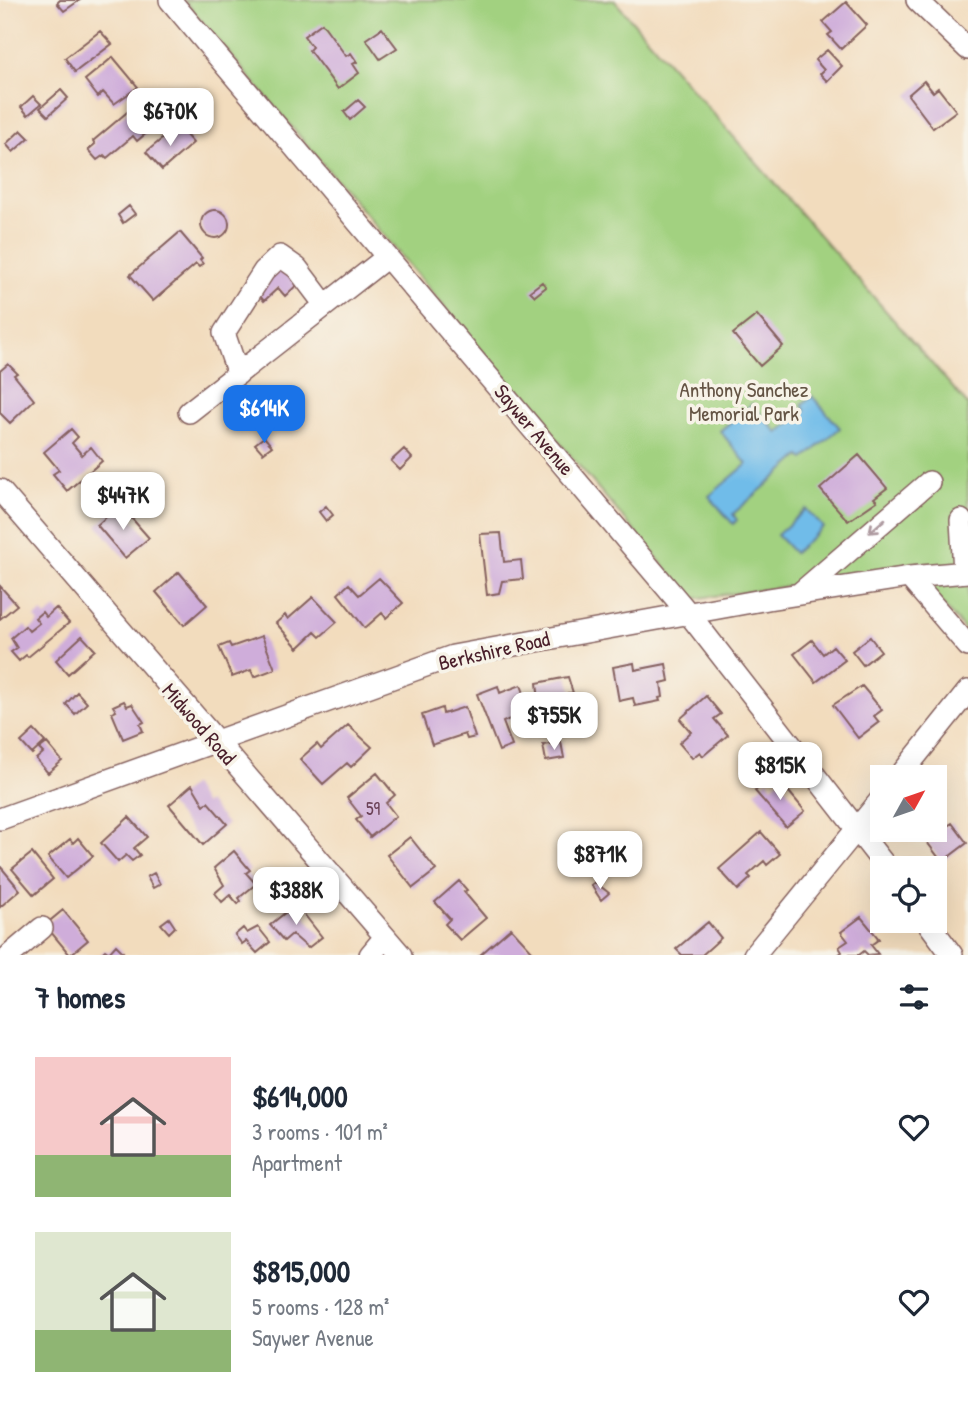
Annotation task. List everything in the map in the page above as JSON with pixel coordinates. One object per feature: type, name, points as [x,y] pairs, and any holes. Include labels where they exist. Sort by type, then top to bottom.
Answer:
[{"type":"street","name":"Saywer Avenue","points":[[170,0],[687,612],[878,856]]},
{"type":"street","points":[[917,0],[968,49]]},
{"type":"street","points":[[237,374],[224,332],[264,271],[280,256],[297,268],[325,305]]},
{"type":"street","points":[[189,412],[387,257]]},
{"type":"street","points":[[799,594],[929,482]]},
{"type":"street","name":"Midwood Road","points":[[0,490],[401,955]]},
{"type":"street","points":[[961,520],[966,572]]},
{"type":"street","name":"Berkshire Road","points":[[0,819],[453,656],[687,612],[909,577],[966,572]]},
{"type":"street","points":[[909,577],[968,646]]},
{"type":"street","points":[[909,765],[968,691]]},
{"type":"street","points":[[754,955],[870,813]]},
{"type":"street","points":[[10,955],[42,928]]},
{"type":"street","points":[[935,933],[951,955]]},
{"type":"street","points":[[370,955],[385,937]]},
{"type":"green space","name":"Anthony Sanchez Memorial Park","points":[[184,0],[614,0],[968,405],[968,634],[913,570],[692,599]]},
{"type":"water","points":[[812,396],[840,428],[804,459],[800,456],[733,514],[737,520],[733,524],[709,496],[747,464],[720,431],[752,404],[778,433],[805,410],[802,405]]},
{"type":"water","points":[[806,509],[823,527],[794,553],[777,535]]},
{"type":"building","points":[[60,0],[80,0],[64,11],[57,3]]},
{"type":"building","points":[[846,2],[867,25],[841,49],[828,35],[832,32],[823,22]]},
{"type":"building","points":[[322,23],[346,56],[351,53],[357,62],[353,64],[359,73],[338,89],[309,50],[312,47],[304,36]]},
{"type":"building","points":[[382,28],[397,48],[380,59],[366,39]]},
{"type":"building","points":[[100,31],[112,44],[75,72],[65,58]]},
{"type":"building","points":[[827,50],[842,66],[827,81],[820,74],[824,70],[815,60]]},
{"type":"building","points":[[113,57],[138,87],[114,104],[103,92],[98,97],[85,80]]},
{"type":"building","points":[[924,81],[933,92],[938,88],[956,111],[933,128],[908,95]]},
{"type":"building","points":[[61,90],[68,98],[48,116],[40,108]]},
{"type":"building","points":[[151,92],[169,114],[137,141],[133,136],[107,158],[104,155],[97,160],[88,150],[95,144],[93,141]]},
{"type":"building","points":[[33,96],[41,104],[28,115],[21,107]]},
{"type":"building","points":[[358,100],[365,107],[350,120],[344,112]]},
{"type":"building","points":[[178,126],[193,143],[162,170],[146,152]]},
{"type":"building","points":[[21,130],[29,138],[13,152],[6,144]]},
{"type":"building","points":[[129,206],[135,214],[123,223],[118,215]]},
{"type":"building","points":[[215,210],[225,214],[229,224],[225,234],[215,238],[205,234],[201,224],[205,214]]},
{"type":"building","points":[[180,232],[202,258],[200,260],[203,264],[199,267],[196,264],[153,301],[130,275]]},
{"type":"building","points":[[282,262],[300,282],[285,296],[278,288],[264,301],[255,290]]},
{"type":"building","points":[[542,282],[546,287],[535,296],[530,291]]},
{"type":"building","points":[[757,315],[783,346],[760,366],[733,334]]},
{"type":"building","points":[[8,364],[34,400],[10,423],[0,413],[0,371]]},
{"type":"building","points":[[71,429],[78,437],[72,443],[82,455],[91,447],[102,461],[67,491],[53,474],[59,470],[44,452]]},
{"type":"building","points":[[264,437],[272,446],[263,453],[255,444]]},
{"type":"building","points":[[404,449],[412,458],[400,470],[391,461]]},
{"type":"building","points":[[859,455],[887,488],[874,498],[877,501],[848,521],[820,489]]},
{"type":"building","points":[[120,505],[149,538],[125,558],[97,525]]},
{"type":"building","points":[[326,506],[333,515],[326,521],[319,512]]},
{"type":"building","points":[[501,533],[504,562],[521,560],[523,579],[502,581],[499,593],[487,595],[480,534]]},
{"type":"building","points":[[179,572],[207,605],[184,625],[156,592]]},
{"type":"building","points":[[379,578],[403,603],[386,618],[382,613],[365,628],[338,594],[349,584],[359,595]]},
{"type":"building","points":[[0,586],[17,605],[0,619]]},
{"type":"building","points":[[313,597],[337,622],[320,637],[315,632],[298,648],[276,623],[285,615],[288,619]]},
{"type":"building","points":[[56,608],[69,623],[28,657],[26,655],[19,661],[11,652],[17,648],[11,638],[25,626],[29,631],[39,623],[35,618],[42,612],[46,617]]},
{"type":"building","points":[[82,636],[95,650],[68,674],[56,660]]},
{"type":"building","points":[[262,636],[275,669],[254,677],[251,670],[232,677],[219,647],[229,643],[231,647]]},
{"type":"building","points":[[870,637],[881,651],[863,665],[852,651]]},
{"type":"building","points":[[812,640],[823,654],[833,646],[845,660],[816,682],[794,654]]},
{"type":"building","points":[[634,663],[635,670],[666,664],[669,681],[661,683],[663,697],[659,698],[660,701],[635,706],[633,698],[619,701],[613,667]]},
{"type":"building","points":[[568,677],[573,693],[568,693],[568,700],[562,701],[563,720],[548,722],[545,708],[540,709],[537,683]]},
{"type":"building","points":[[521,685],[532,715],[522,719],[521,714],[503,722],[512,746],[499,751],[477,694],[498,686],[500,693]]},
{"type":"building","points":[[862,686],[882,710],[874,716],[879,722],[858,738],[833,705]]},
{"type":"building","points":[[77,692],[87,703],[75,714],[66,704]]},
{"type":"building","points":[[706,696],[721,714],[714,719],[728,735],[703,756],[700,752],[692,758],[679,743],[691,732],[680,719]]},
{"type":"building","points":[[124,701],[127,706],[132,704],[144,722],[140,724],[143,731],[123,739],[112,713],[116,711],[113,706]]},
{"type":"building","points":[[465,707],[475,737],[467,739],[465,734],[432,745],[422,715],[442,708],[443,714]]},
{"type":"building","points":[[348,725],[372,747],[351,767],[347,763],[323,784],[300,759],[317,744],[321,749]]},
{"type":"building","points":[[34,730],[45,742],[32,754],[21,742]]},
{"type":"building","points":[[561,742],[564,758],[546,761],[543,745]]},
{"type":"building","points":[[47,743],[62,761],[48,773],[36,759],[43,753],[39,749]]},
{"type":"building","points":[[377,773],[395,795],[386,803],[396,816],[370,837],[356,820],[361,816],[347,798]]},
{"type":"building","points":[[768,780],[772,786],[779,780],[805,811],[786,827],[755,791]]},
{"type":"building","points":[[192,785],[204,805],[208,802],[227,824],[203,845],[169,805]]},
{"type":"building","points":[[129,817],[147,837],[134,848],[140,855],[132,861],[126,855],[118,862],[101,843]]},
{"type":"building","points":[[952,823],[967,843],[947,858],[947,856],[938,856],[927,842],[947,842],[947,826]]},
{"type":"building","points":[[761,832],[780,854],[767,865],[764,861],[748,875],[751,878],[738,890],[719,869]]},
{"type":"building","points":[[410,837],[436,870],[413,888],[387,855]]},
{"type":"building","points":[[78,838],[93,856],[66,878],[48,857],[70,839],[73,843]]},
{"type":"building","points":[[234,851],[250,870],[246,873],[256,884],[239,898],[241,901],[238,904],[230,895],[222,902],[215,893],[224,885],[214,868]]},
{"type":"building","points":[[32,853],[53,879],[34,895],[12,869]]},
{"type":"building","points":[[0,866],[20,890],[0,907]]},
{"type":"building","points":[[154,873],[160,884],[153,888],[147,877]]},
{"type":"building","points":[[459,881],[467,890],[464,892],[486,918],[460,940],[445,924],[450,919],[435,902]]},
{"type":"building","points":[[595,882],[609,893],[601,900],[591,885]]},
{"type":"building","points":[[296,904],[322,937],[308,948],[292,934],[284,941],[270,925]]},
{"type":"building","points":[[63,910],[88,940],[70,955],[45,925]]},
{"type":"building","points":[[861,917],[870,928],[870,933],[874,933],[879,939],[871,945],[878,954],[868,955],[864,951],[859,955],[838,955],[842,952],[839,947],[848,941],[841,932]]},
{"type":"building","points":[[169,918],[175,927],[169,933],[161,924]]},
{"type":"building","points":[[708,922],[721,938],[702,955],[682,955],[676,949]]},
{"type":"building","points":[[258,927],[270,942],[257,953],[246,941],[242,944],[235,935],[243,928],[247,933]]},
{"type":"building","points":[[511,928],[533,952],[530,955],[480,955]]},
{"type":"building","points":[[116,945],[123,952],[119,955],[100,955],[105,950],[109,953]]}]
